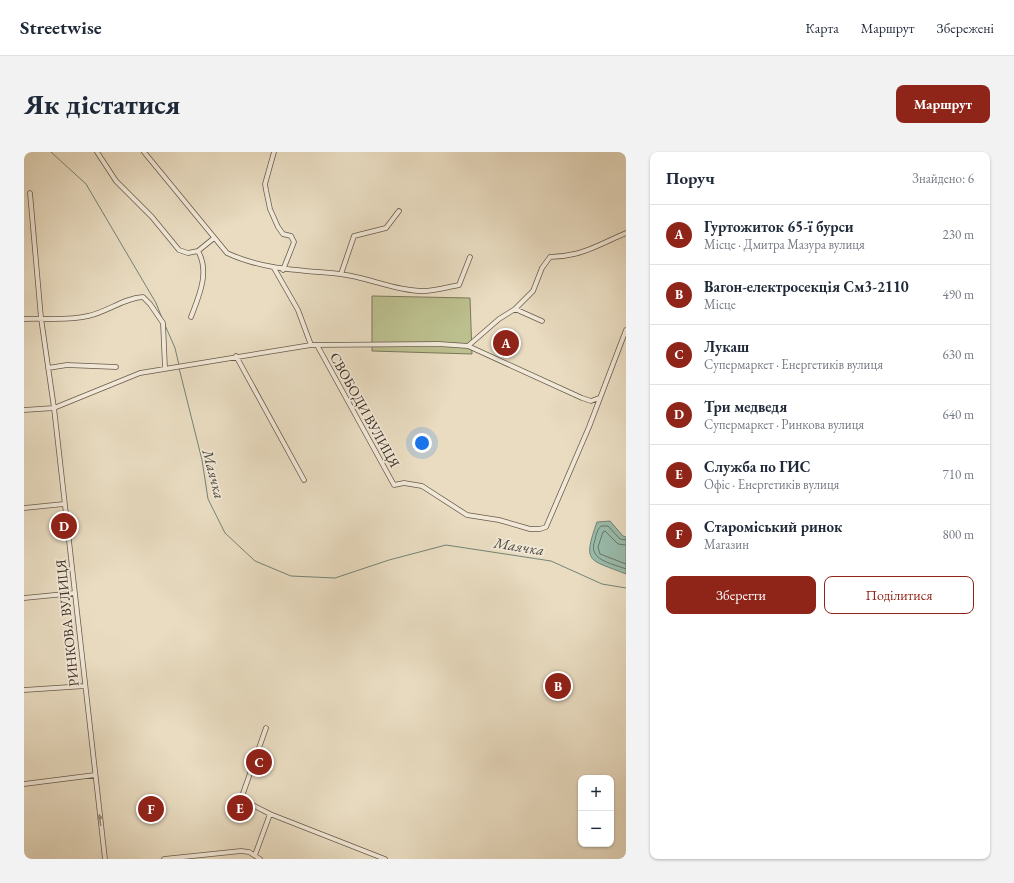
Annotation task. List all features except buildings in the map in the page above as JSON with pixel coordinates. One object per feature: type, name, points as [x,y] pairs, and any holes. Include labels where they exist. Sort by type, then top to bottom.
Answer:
[{"type":"street","points":[[97,152],[116,181],[152,217],[179,250],[188,253],[198,251],[214,238]]},
{"type":"street","points":[[144,152],[227,253],[243,260],[283,270],[341,274],[381,284],[425,291],[459,286],[470,257]]},
{"type":"street","points":[[274,152],[265,184],[270,208],[278,227],[283,234],[292,236],[294,242],[283,270]]},
{"type":"street","name":"РИНКОВА ВУЛИЦЯ","points":[[30,193],[41,318],[54,408],[84,686],[105,859]]},
{"type":"street","points":[[341,274],[354,236],[386,228],[399,211]]},
{"type":"street","points":[[468,346],[499,318],[515,309],[533,291],[542,268],[550,257],[557,258],[564,255],[575,254],[626,233]]},
{"type":"street","points":[[191,317],[199,296],[203,277],[203,261],[198,251]]},
{"type":"street","points":[[274,268],[298,310],[311,345]]},
{"type":"street","points":[[24,319],[41,318],[53,320],[89,316],[134,298],[143,297],[150,304],[163,323],[167,368]]},
{"type":"street","points":[[515,309],[542,321]]},
{"type":"street","points":[[24,410],[54,408],[140,373],[236,356],[311,345],[439,344],[468,346],[591,401],[599,398],[626,330]]},
{"type":"street","name":"СВОБОДИ ВУЛИЦЯ","points":[[317,345],[394,485],[404,483],[422,486],[467,515],[499,520],[530,529],[544,529],[546,527],[589,427],[599,398]]},
{"type":"street","points":[[236,356],[304,480]]},
{"type":"street","points":[[48,368],[67,365],[116,367]]},
{"type":"street","points":[[24,508],[64,504]]},
{"type":"street","points":[[24,598],[75,593]]},
{"type":"street","points":[[24,690],[84,686]]},
{"type":"street","points":[[266,728],[241,799],[270,814],[385,859]]},
{"type":"street","points":[[24,784],[95,775]]},
{"type":"street","points":[[255,855],[270,814]]},
{"type":"street","points":[[164,859],[236,851],[246,851],[260,859]]},
{"type":"green space","points":[[372,296],[470,298],[472,354],[372,351]]},
{"type":"water","points":[[610,521],[623,536],[626,537],[626,574],[597,562],[592,558],[590,553],[592,536],[597,522]]},
{"type":"waterway","name":"Маячка","points":[[51,152],[86,184],[156,303],[162,318]]},
{"type":"waterway","name":"Маячка","points":[[165,325],[175,348],[179,365]]},
{"type":"waterway","name":"Маячка","points":[[179,368],[202,460],[208,499],[225,533],[255,561],[291,576],[335,578],[389,560],[446,545],[551,561],[602,584],[626,588]]},
{"type":"place","name":"Гуртожиток 65-ї бурси","points":[[506,343]]},
{"type":"place","name":"Три медведя","points":[[64,526]]},
{"type":"place","name":"Вагон-електросекція См3-2110","points":[[558,686]]},
{"type":"place","name":"Лукаш","points":[[259,762]]},
{"type":"place","name":"Служба по ГИС","points":[[240,808]]},
{"type":"place","name":"Староміський ринок","points":[[151,809]]}]
